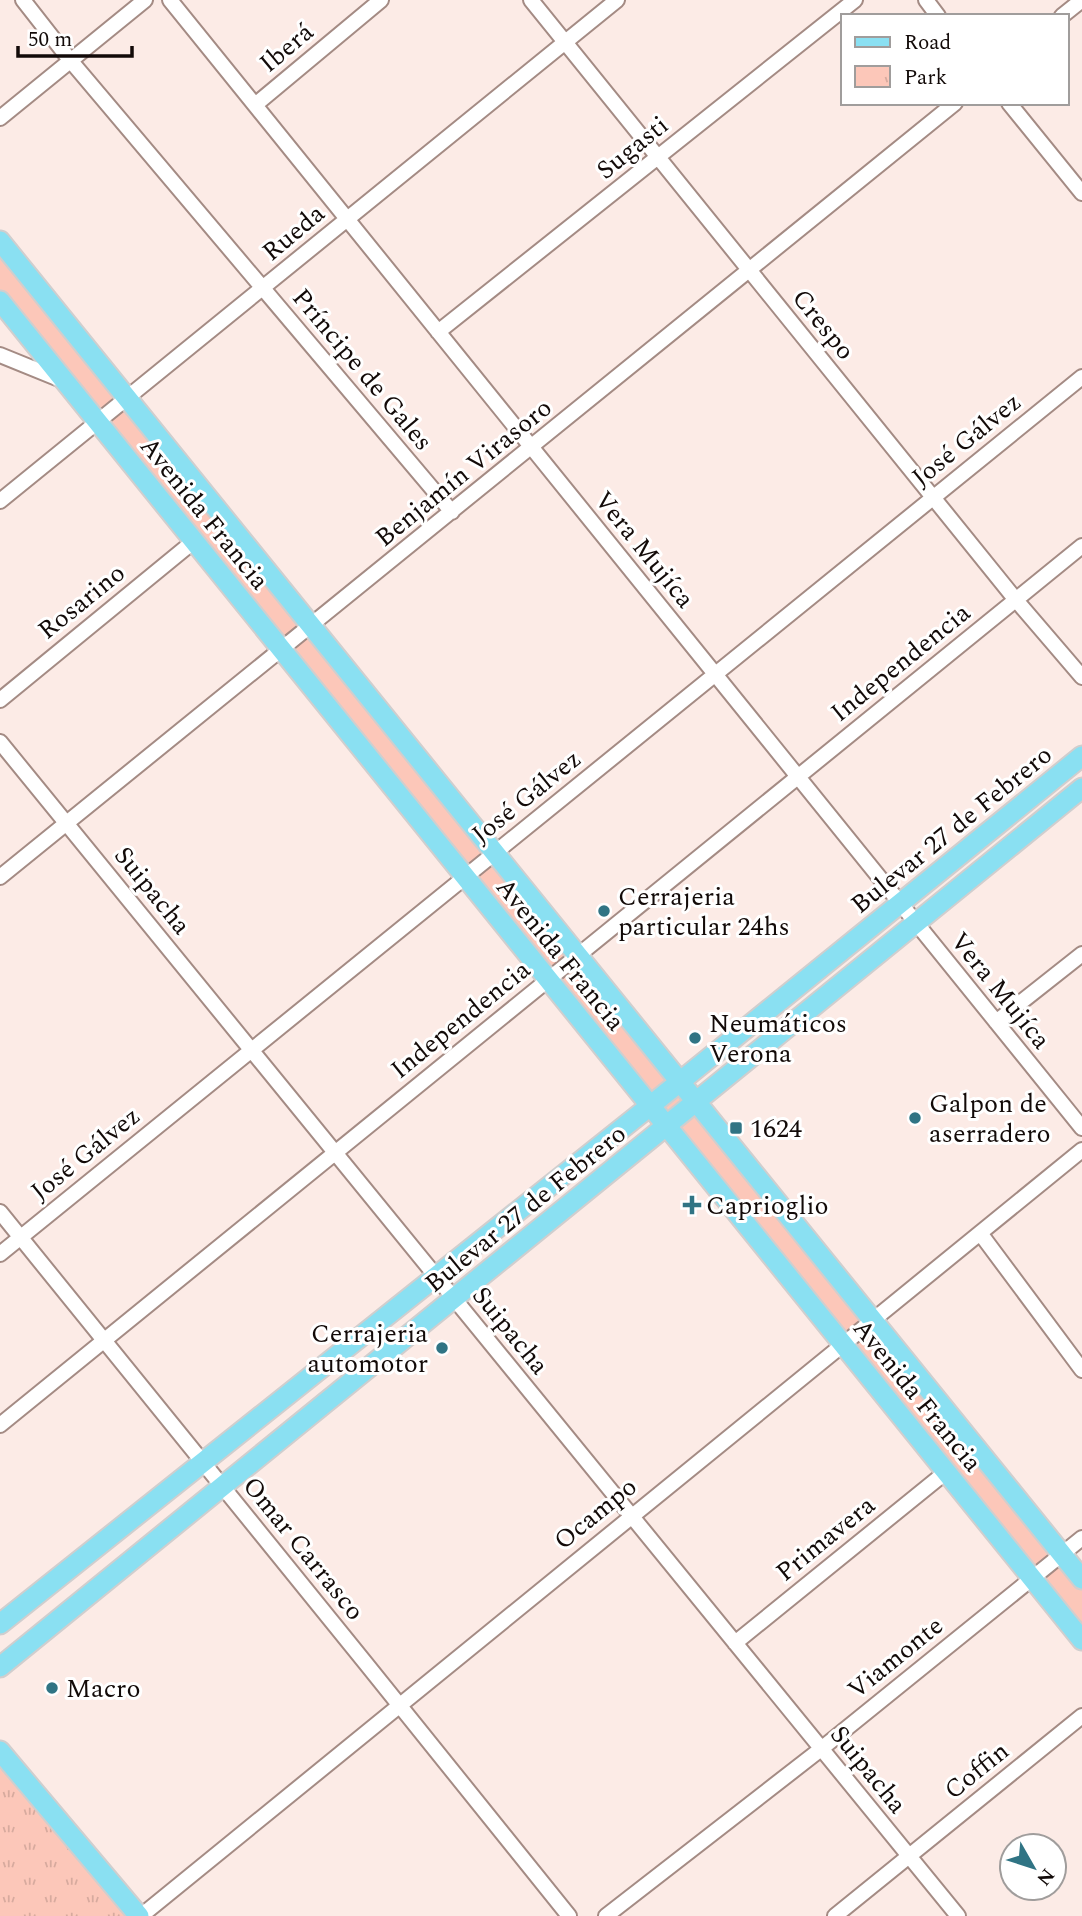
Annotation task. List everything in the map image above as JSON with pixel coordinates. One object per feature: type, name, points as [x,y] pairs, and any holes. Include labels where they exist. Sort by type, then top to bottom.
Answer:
[{"type":"main road","name":"Avenida Francia","points":[[0,241],[1082,1579]]},
{"type":"main road","name":"Avenida Francia","points":[[0,301],[1082,1640]]},
{"type":"main road","name":"Bulevar 27 de Febrero","points":[[0,1624],[680,1082],[1082,756]]},
{"type":"main road","name":"Bulevar 27 de Febrero","points":[[0,1667],[1082,788]]},
{"type":"main road","points":[[0,1751],[140,1916]]},
{"type":"street","name":"Príncipe de Gales","points":[[23,0],[70,61],[452,512]]},
{"type":"street","points":[[0,118],[145,0]]},
{"type":"street","name":"Vera Mujíca","points":[[170,0],[1082,1128]]},
{"type":"street","name":"Iberá","points":[[255,105],[382,0]]},
{"type":"street","name":"Crespo","points":[[531,0],[1016,600],[1082,677]]},
{"type":"street","name":"Rueda","points":[[0,502],[617,0]]},
{"type":"street","name":"Sugasti","points":[[438,332],[855,0]]},
{"type":"street","points":[[1064,14],[1082,0]]},
{"type":"street","name":"Benjamín Virasoro","points":[[0,877],[953,105]]},
{"type":"street","points":[[1011,105],[1082,193]]},
{"type":"street","points":[[3,358],[65,381]]},
{"type":"street","name":"José Gálvez","points":[[0,1254],[1082,377]]},
{"type":"street","name":"Rosarino","points":[[0,700],[194,541]]},
{"type":"street","name":"Independencia","points":[[0,1425],[1082,546]]},
{"type":"street","name":"Suipacha","points":[[0,742],[958,1916]]},
{"type":"street","points":[[996,1022],[1082,954]]},
{"type":"street","name":"Ocampo","points":[[140,1916],[1082,1150]]},
{"type":"street","name":"Omar Carrasco","points":[[0,1212],[400,1703],[569,1916]]},
{"type":"street","points":[[980,1233],[1082,1370]]},
{"type":"street","name":"Primavera","points":[[735,1643],[946,1472]]},
{"type":"street","name":"Viamonte","points":[[606,1916],[821,1749],[1082,1538]]},
{"type":"street","name":"Coffin","points":[[835,1916],[1082,1716]]},
{"type":"green space","points":[[0,241],[1082,1579],[1082,1640],[0,301]]},
{"type":"green space","points":[[0,1751],[139,1916],[0,1916]]},
{"type":"place","name":"Cerrajeria particular 24hs","points":[[604,911]]},
{"type":"place","name":"Neumáticos Verona","points":[[695,1038]]},
{"type":"place","name":"Galpon de aserradero","points":[[915,1118]]},
{"type":"place","name":"1624","points":[[736,1128]]},
{"type":"place","name":"Caprioglio","points":[[692,1205]]},
{"type":"place","name":"Cerrajeria automotor","points":[[442,1348]]},
{"type":"place","name":"Macro","points":[[52,1688]]}]
